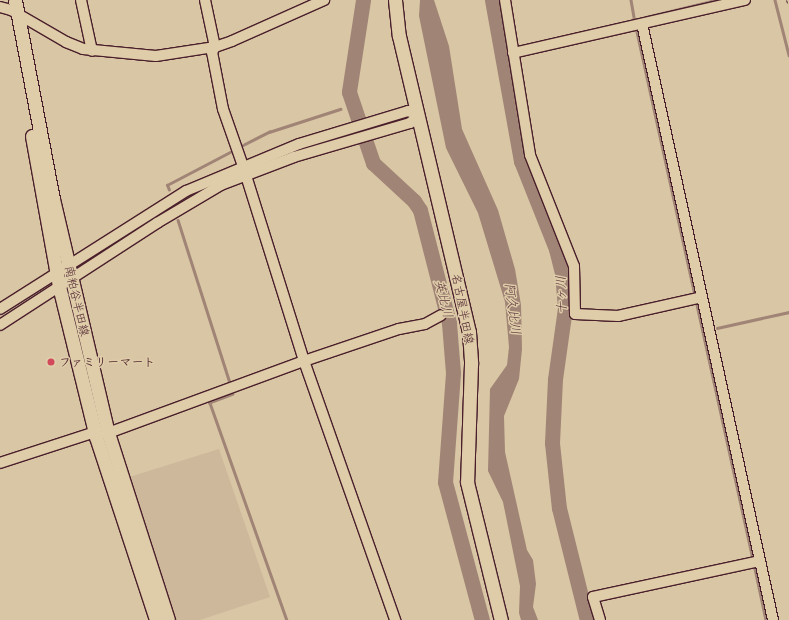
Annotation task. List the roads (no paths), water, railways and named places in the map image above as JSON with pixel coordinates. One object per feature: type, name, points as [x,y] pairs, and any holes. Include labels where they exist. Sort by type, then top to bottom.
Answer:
[{"type":"main road","name":"名古屋半田線","points":[[396,0],[400,36],[470,332],[471,364],[467,482],[501,620]]},
{"type":"main road","name":"南粕谷半田線","points":[[11,6],[69,271],[101,432],[168,620]]},
{"type":"main road","name":"南粕谷半田線","points":[[11,6],[42,201],[59,286],[156,620]]},
{"type":"street","points":[[81,0],[92,51]]},
{"type":"street","points":[[205,0],[215,47],[212,52],[223,109],[245,171],[304,361],[395,620]]},
{"type":"street","points":[[11,6],[66,42],[92,51],[156,56],[215,47],[324,0]]},
{"type":"street","points":[[505,0],[530,155],[574,266],[575,314],[618,316],[702,297]]},
{"type":"street","points":[[513,53],[745,0]]},
{"type":"street","points":[[642,24],[773,620]]},
{"type":"street","points":[[0,325],[59,286],[69,271],[168,201],[245,171],[410,123],[418,115],[408,111],[299,144],[245,171]]},
{"type":"street","points":[[0,309],[56,272],[69,271]]},
{"type":"street","points":[[0,463],[101,432],[400,329],[425,324],[441,315]]},
{"type":"street","points":[[600,620],[593,596],[759,561]]},
{"type":"water","name":"阿久比川","points":[[420,0],[434,0],[449,46],[462,129],[498,210],[515,269],[521,305],[522,349],[519,379],[504,416],[505,452],[527,550],[533,560],[536,584],[533,607],[538,620],[521,620],[519,613],[520,586],[503,502],[488,471],[490,389],[507,365],[509,347],[505,302],[478,213],[446,148],[419,16]]},
{"type":"waterway","name":"英比川","points":[[363,0],[349,92],[373,163],[414,201],[420,210],[449,323],[453,373],[445,482],[482,620]]},
{"type":"waterway","name":"十ヶ川","points":[[492,0],[521,161],[556,249],[562,273],[565,308],[555,379],[552,443],[559,508],[587,620]]},
{"type":"waterway","points":[[631,0],[635,22]]},
{"type":"waterway","points":[[646,17],[716,0]]},
{"type":"waterway","points":[[775,0],[789,55]]},
{"type":"waterway","points":[[636,27],[695,295]]},
{"type":"waterway","points":[[239,147],[269,132],[340,109]]},
{"type":"waterway","points":[[169,190],[167,185],[234,150]]},
{"type":"waterway","points":[[178,220],[230,383]]},
{"type":"waterway","points":[[696,300],[753,559]]},
{"type":"waterway","points":[[717,328],[789,312]]},
{"type":"waterway","points":[[233,394],[210,403],[287,620]]},
{"type":"waterway","points":[[754,564],[766,620]]},
{"type":"place","name":"ファミリーマート","points":[[51,362]]}]
